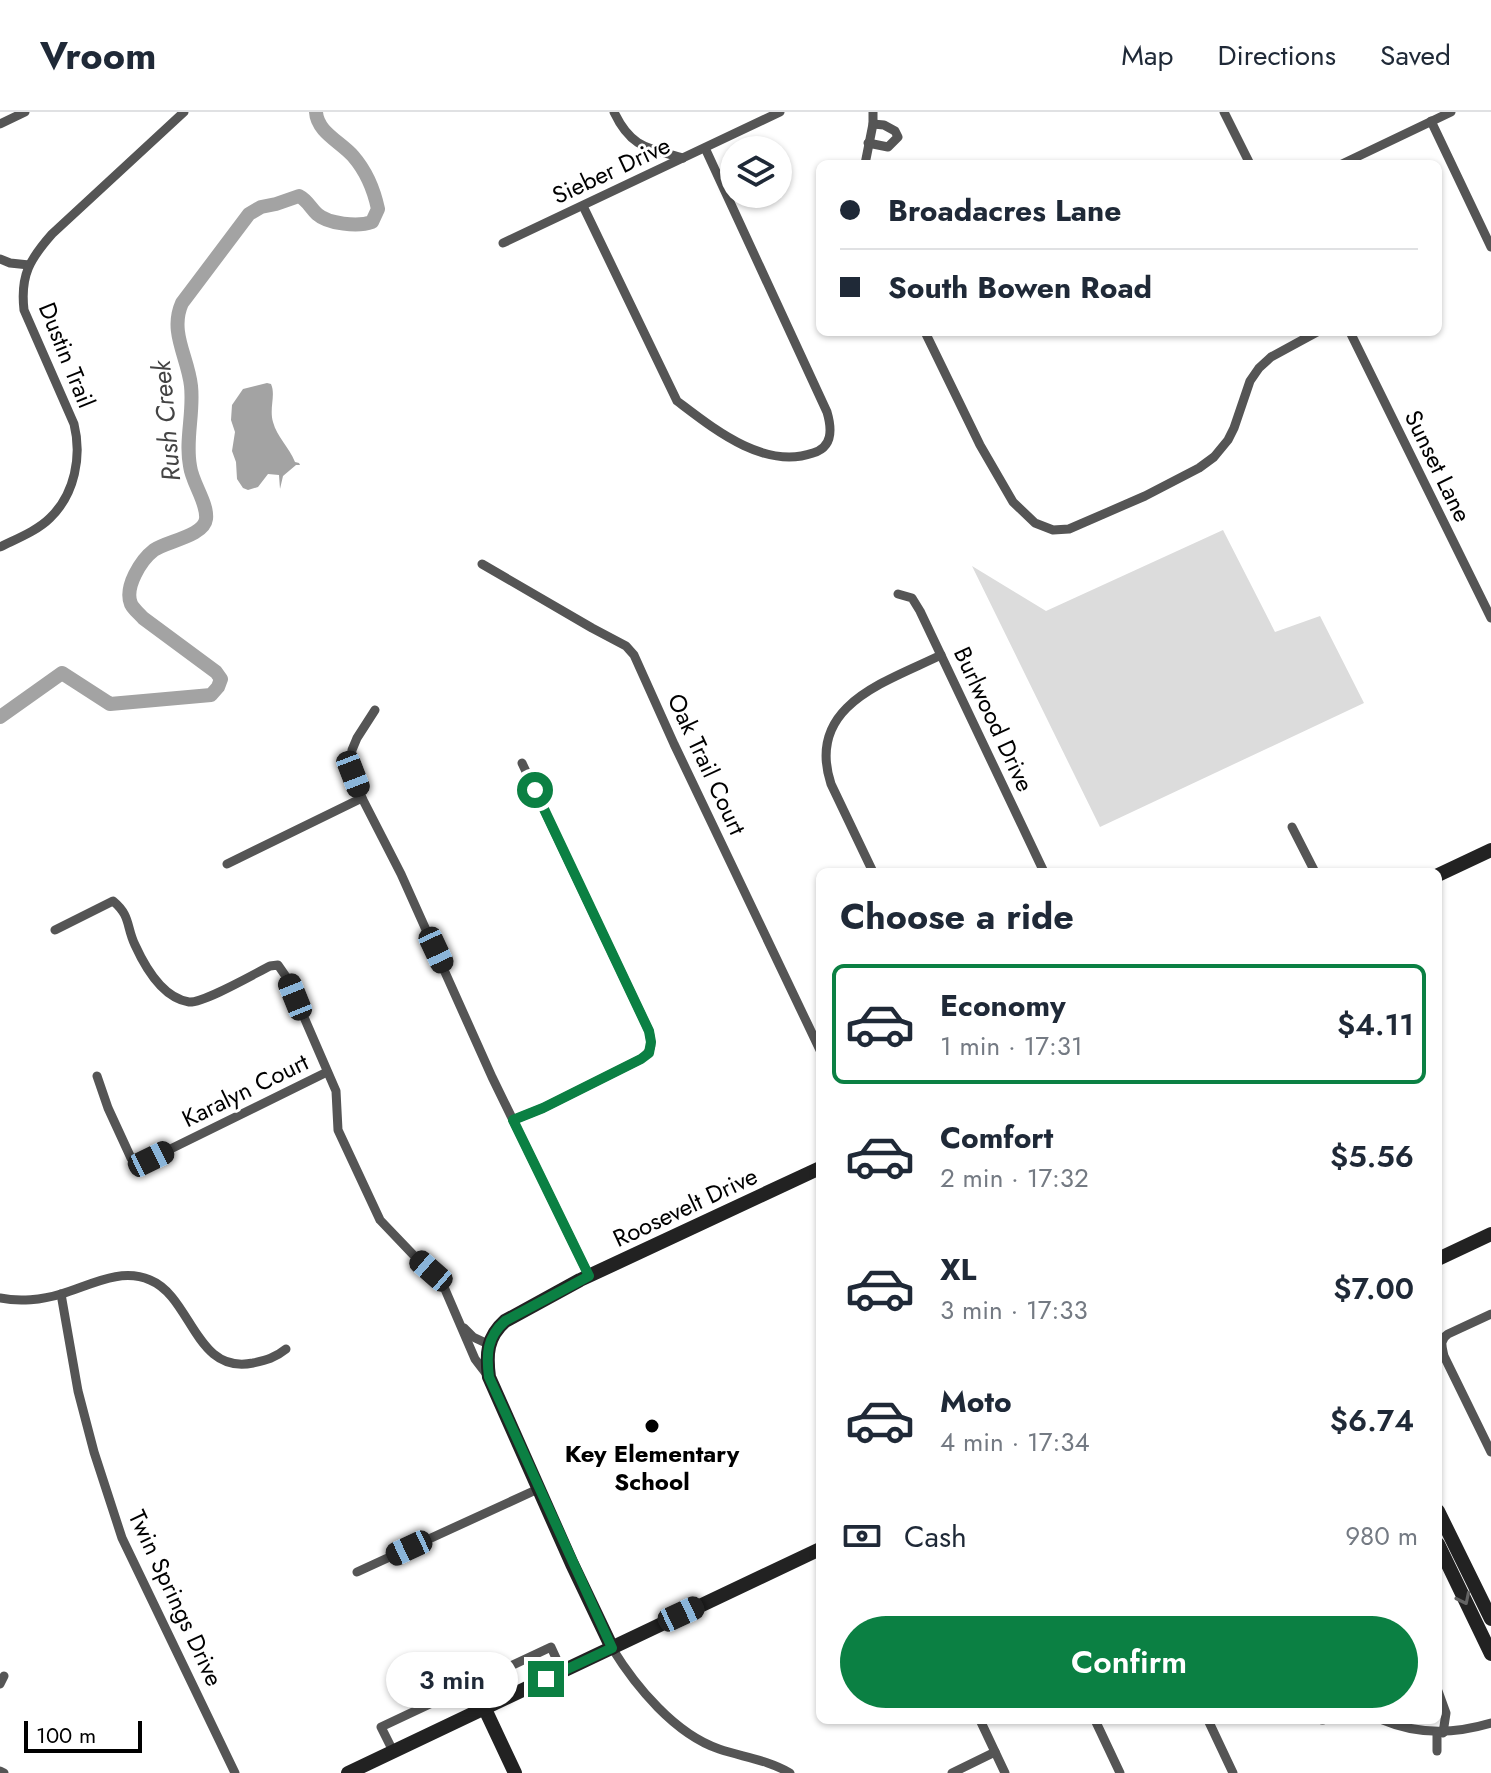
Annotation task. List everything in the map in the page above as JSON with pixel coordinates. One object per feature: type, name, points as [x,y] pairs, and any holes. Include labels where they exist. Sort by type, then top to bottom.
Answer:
[{"type":"street","points":[[0,124],[25,112]]},
{"type":"street","name":"Dustin Trail","points":[[0,547],[49,519],[69,488],[77,458],[74,424],[24,310],[23,286],[29,265],[36,251],[52,234],[184,112]]},
{"type":"street","points":[[614,112],[631,139],[683,158]]},
{"type":"street","name":"Sieber Drive","points":[[503,243],[780,112]]},
{"type":"street","points":[[866,160],[873,112]]},
{"type":"street","points":[[1224,112],[1248,160]]},
{"type":"street","points":[[1350,160],[1451,112]]},
{"type":"street","points":[[1431,121],[1491,247]]},
{"type":"street","points":[[868,143],[888,147],[898,137],[895,131],[884,125],[873,124]]},
{"type":"street","points":[[583,206],[677,401],[705,423],[751,449],[794,458],[816,453],[831,437],[827,412],[705,148]]},
{"type":"street","points":[[0,259],[29,265]]},
{"type":"street","points":[[927,336],[980,445],[1013,502],[1035,523],[1053,530],[1069,529],[1145,496],[1207,462],[1234,428],[1250,381],[1259,368],[1280,351],[1309,336]]},
{"type":"street","name":"Sunset Lane","points":[[1352,336],[1491,618]]},
{"type":"street","name":"Oak Trail Court","points":[[482,564],[626,646],[634,655],[816,1042]]},
{"type":"street","name":"Burlwood Drive","points":[[898,594],[912,598],[920,611],[1042,868]]},
{"type":"street","points":[[871,868],[831,784],[825,755],[828,739],[835,723],[853,701],[868,690],[941,655]]},
{"type":"street","points":[[375,710],[352,750],[353,774],[362,798],[401,874],[513,1120],[589,1276]]},
{"type":"street","points":[[513,1120],[641,1059],[649,1053],[651,1042],[649,1031],[522,763]]},
{"type":"street","points":[[227,864],[362,798]]},
{"type":"street","points":[[1292,827],[1313,868]]},
{"type":"street","points":[[1442,873],[1491,850]]},
{"type":"street","points":[[55,930],[113,901],[123,910],[134,944],[161,988],[170,995],[191,1002],[205,999],[270,966],[278,965],[287,978],[336,1091],[338,1130],[380,1220],[444,1287],[475,1359],[489,1377],[612,1648],[672,1722],[718,1749],[762,1760],[790,1773]]},
{"type":"street","name":"Karalyn Court","points":[[97,1076],[131,1158],[136,1163],[142,1163],[327,1072]]},
{"type":"street","name":"Roosevelt Drive","points":[[488,1344],[505,1321],[589,1276],[816,1170]]},
{"type":"street","points":[[1442,1257],[1491,1234]]},
{"type":"street","points":[[0,1298],[47,1298],[115,1276],[139,1276],[158,1284],[180,1307],[196,1335],[218,1358],[243,1365],[275,1358],[286,1349]]},
{"type":"street","name":"Twin Springs Drive","points":[[61,1294],[78,1391],[122,1538],[235,1773]]},
{"type":"street","points":[[1442,1340],[1448,1334],[1491,1314]]},
{"type":"street","points":[[462,1325],[473,1337],[488,1344],[489,1377]]},
{"type":"street","points":[[1442,1348],[1487,1436],[1491,1452]]},
{"type":"street","points":[[357,1572],[538,1489]]},
{"type":"street","points":[[1442,1519],[1491,1619]]},
{"type":"street","points":[[348,1773],[816,1551]]},
{"type":"street","points":[[1442,1552],[1491,1654]]},
{"type":"street","points":[[393,1751],[381,1727],[551,1647],[562,1671]]},
{"type":"street","points":[[1437,1751],[1446,1713],[1442,1702]]},
{"type":"street","points":[[484,1707],[515,1773]]},
{"type":"street","points":[[1392,1724],[1422,1732],[1440,1732],[1491,1723]]},
{"type":"street","points":[[982,1724],[1005,1773]]},
{"type":"street","points":[[1097,1724],[1120,1773]]},
{"type":"street","points":[[1210,1724],[1233,1773]]},
{"type":"street","points":[[952,1773],[995,1752]]},
{"type":"shaded area","points":[[267,383],[272,388],[275,427],[295,462],[300,465],[283,476],[280,489],[279,475],[268,474],[258,487],[248,490],[237,479],[232,451],[235,432],[231,420],[232,405],[243,389]]},
{"type":"shaded area","points":[[1223,530],[1275,632],[1320,616],[1364,703],[1100,827],[972,566],[1046,611]]},
{"type":"waterway","name":"Rush Creek","points":[[0,717],[62,673],[110,704],[211,695],[218,687],[221,679],[216,672],[135,610],[129,597],[130,590],[135,574],[149,554],[199,530],[206,519],[205,506],[191,473],[189,456],[192,396],[178,334],[182,303],[249,214],[261,207],[299,196],[322,217],[351,224],[372,222],[378,209],[362,168],[325,131],[316,112]]},
{"type":"place","name":"Key Elementary School","points":[[652,1426]]},
{"type":"route","points":[[535,790],[649,1031],[651,1042],[649,1053],[641,1059],[513,1120],[589,1276],[505,1321],[498,1328],[488,1344],[489,1377],[612,1648],[546,1679]]}]
